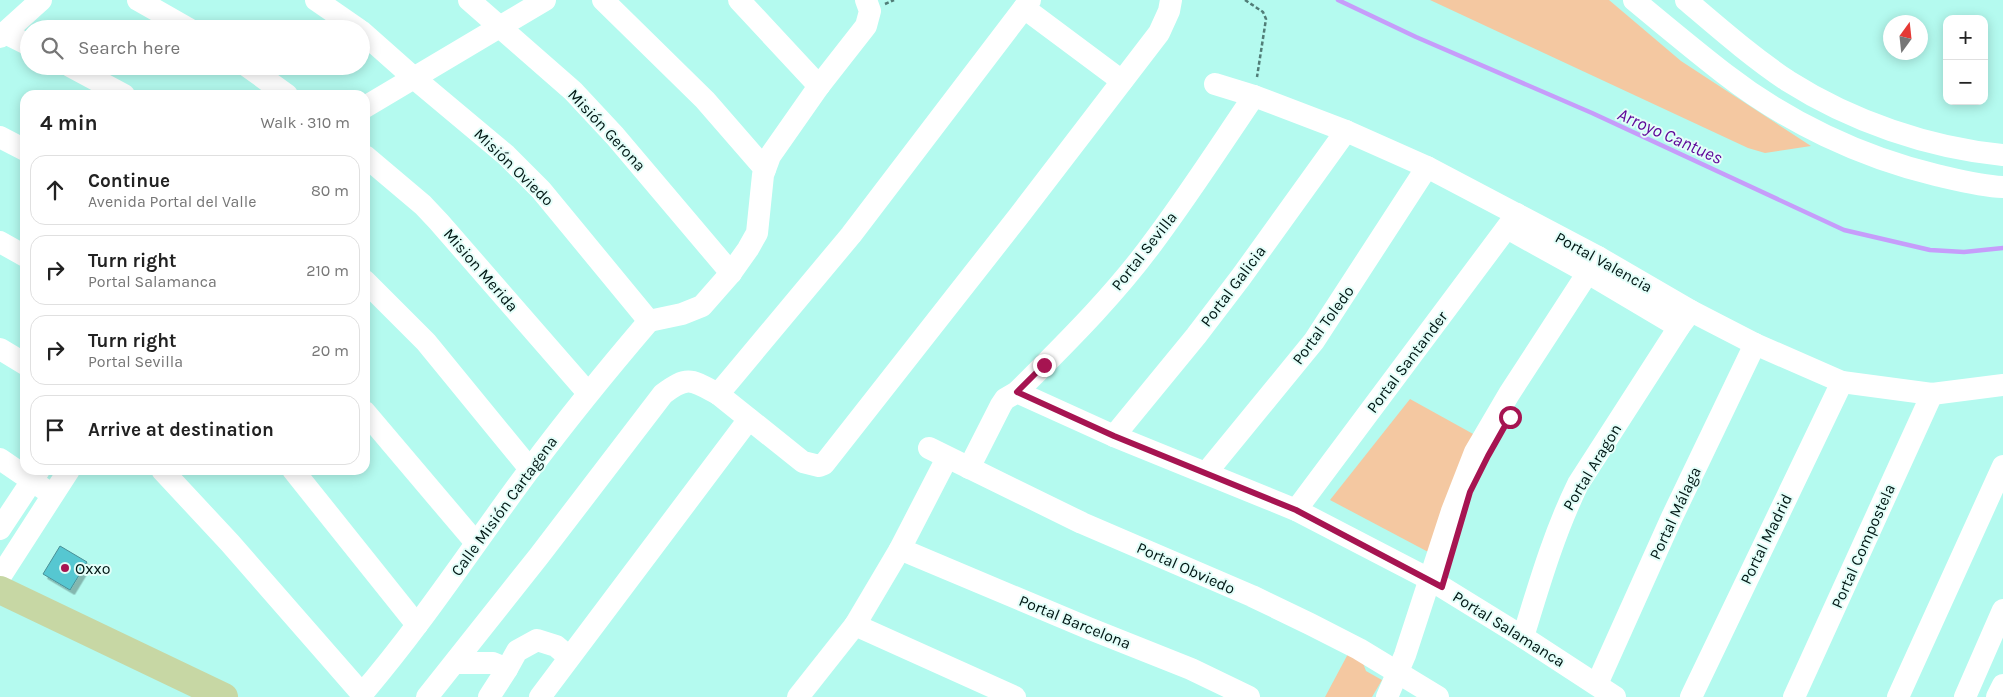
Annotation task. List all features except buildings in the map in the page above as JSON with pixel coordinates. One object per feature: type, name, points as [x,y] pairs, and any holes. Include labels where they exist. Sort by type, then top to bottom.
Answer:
[{"type":"main road","points":[[0,590],[224,697]]},
{"type":"main road","points":[[0,600],[200,697]]},
{"type":"street","points":[[20,42],[2,35],[41,0]]},
{"type":"street","points":[[138,0],[173,20]]},
{"type":"street","points":[[316,0],[345,20]]},
{"type":"street","name":"Misión Gerona","points":[[469,0],[572,91],[615,136],[731,273]]},
{"type":"street","points":[[496,23],[521,0]]},
{"type":"street","points":[[370,91],[409,74],[496,23],[545,0]]},
{"type":"street","points":[[604,0],[705,100],[765,168]]},
{"type":"street","points":[[739,0],[818,86]]},
{"type":"street","points":[[427,697],[663,394],[677,384],[696,382],[718,394],[803,462],[819,466],[824,464],[1018,217],[1159,33],[1169,11],[1171,0]]},
{"type":"street","points":[[1634,0],[1726,75],[1774,107],[1839,143],[1905,168],[1983,186],[2003,187]]},
{"type":"street","points":[[1686,0],[1735,42],[1789,81],[1848,113],[1910,136],[1980,153],[2003,155]]},
{"type":"street","points":[[718,394],[851,235],[1027,4],[1122,81]]},
{"type":"street","points":[[649,321],[682,314],[702,306],[731,273],[757,233],[765,168],[770,156],[818,86],[866,26],[868,5]]},
{"type":"street","name":"Misión Oviedo","points":[[370,39],[506,155],[542,190],[649,321]]},
{"type":"street","points":[[370,104],[409,74]]},
{"type":"street","points":[[87,75],[115,90]]},
{"type":"street","points":[[259,75],[280,90]]},
{"type":"street","name":"Portal Valencia","points":[[1215,84],[1254,96],[1346,131],[1427,167],[1512,221],[1685,319],[1755,344],[1842,382],[1932,394],[2003,385]]},
{"type":"street","name":"Portal Sevilla","points":[[969,468],[995,414],[1005,400],[1017,392],[1084,324],[1134,267],[1157,238],[1254,96]]},
{"type":"street","name":"Portal Galicia","points":[[1114,436],[1196,336],[1241,277],[1346,131]]},
{"type":"street","points":[[0,137],[20,147]]},
{"type":"street","name":"Mision Merida","points":[[370,160],[434,216],[588,393]]},
{"type":"street","name":"Portal Toledo","points":[[1206,473],[1314,341],[1427,167]]},
{"type":"street","name":"Portal Santander","points":[[1296,510],[1512,221]]},
{"type":"street","points":[[0,242],[20,253]]},
{"type":"street","points":[[1387,697],[1403,683],[1436,583],[1469,465],[1481,440],[1509,394],[1599,269]]},
{"type":"street","points":[[370,286],[426,342],[530,469]]},
{"type":"street","name":"Portal Aragon","points":[[1523,637],[1543,571],[1570,500],[1596,454],[1685,319]]},
{"type":"street","name":"Calle Misión Cartagena","points":[[167,475],[230,543],[362,694],[417,625],[530,469],[588,393],[649,321]]},
{"type":"street","name":"Portal Málaga","points":[[1596,684],[1672,517],[1755,344]]},
{"type":"street","points":[[0,349],[20,361]]},
{"type":"street","name":"Portal Madrid","points":[[1691,697],[1842,382]]},
{"type":"street","name":"Portal Salamanca","points":[[1017,392],[1114,436],[1296,510],[1436,583],[1615,697]]},
{"type":"street","name":"Portal Compostela","points":[[1794,697],[1932,394]]},
{"type":"street","points":[[370,418],[476,543]]},
{"type":"street","points":[[540,697],[749,419]]},
{"type":"street","name":"Portal Obviedo","points":[[900,548],[938,453],[1082,523],[1252,596],[1360,649],[1403,683],[1438,697]]},
{"type":"street","points":[[0,459],[20,468]]},
{"type":"street","points":[[1898,697],[2003,466]]},
{"type":"street","points":[[0,529],[36,475],[54,495]]},
{"type":"street","points":[[0,577],[67,475]]},
{"type":"street","points":[[297,475],[417,625]]},
{"type":"street","points":[[798,697],[855,625],[900,548]]},
{"type":"street","name":"Portal Barcelona","points":[[900,548],[1088,628],[1191,669],[1249,697]]},
{"type":"street","points":[[1964,697],[2003,610]]},
{"type":"street","points":[[855,625],[1015,697]]},
{"type":"street","points":[[489,697],[517,651],[537,640],[556,646],[569,657]]},
{"type":"street","points":[[455,663],[493,663],[507,669]]},
{"type":"street","points":[[1997,697],[2003,685]]},
{"type":"path","points":[[1245,0],[1263,12],[1266,19],[1254,96]]},
{"type":"shaded area","points":[[1430,0],[1609,0],[1681,61],[1811,146],[1765,153],[1748,148]]},
{"type":"shaded area","points":[[1410,399],[1475,435],[1432,554],[1330,500]]},
{"type":"shaded area","points":[[1349,652],[1361,658],[1366,671],[1382,680],[1372,697],[1325,697]]},
{"type":"waterway","name":"Arroyo Cantues","points":[[1338,0],[1416,37],[1592,113],[1844,230],[1930,250],[1964,252],[2003,248]]},
{"type":"place","name":"Oxxo","points":[[65,568]]},
{"type":"route","points":[[1044,365],[1017,392],[1114,436],[1296,510],[1442,587],[1470,492],[1510,417]]}]
